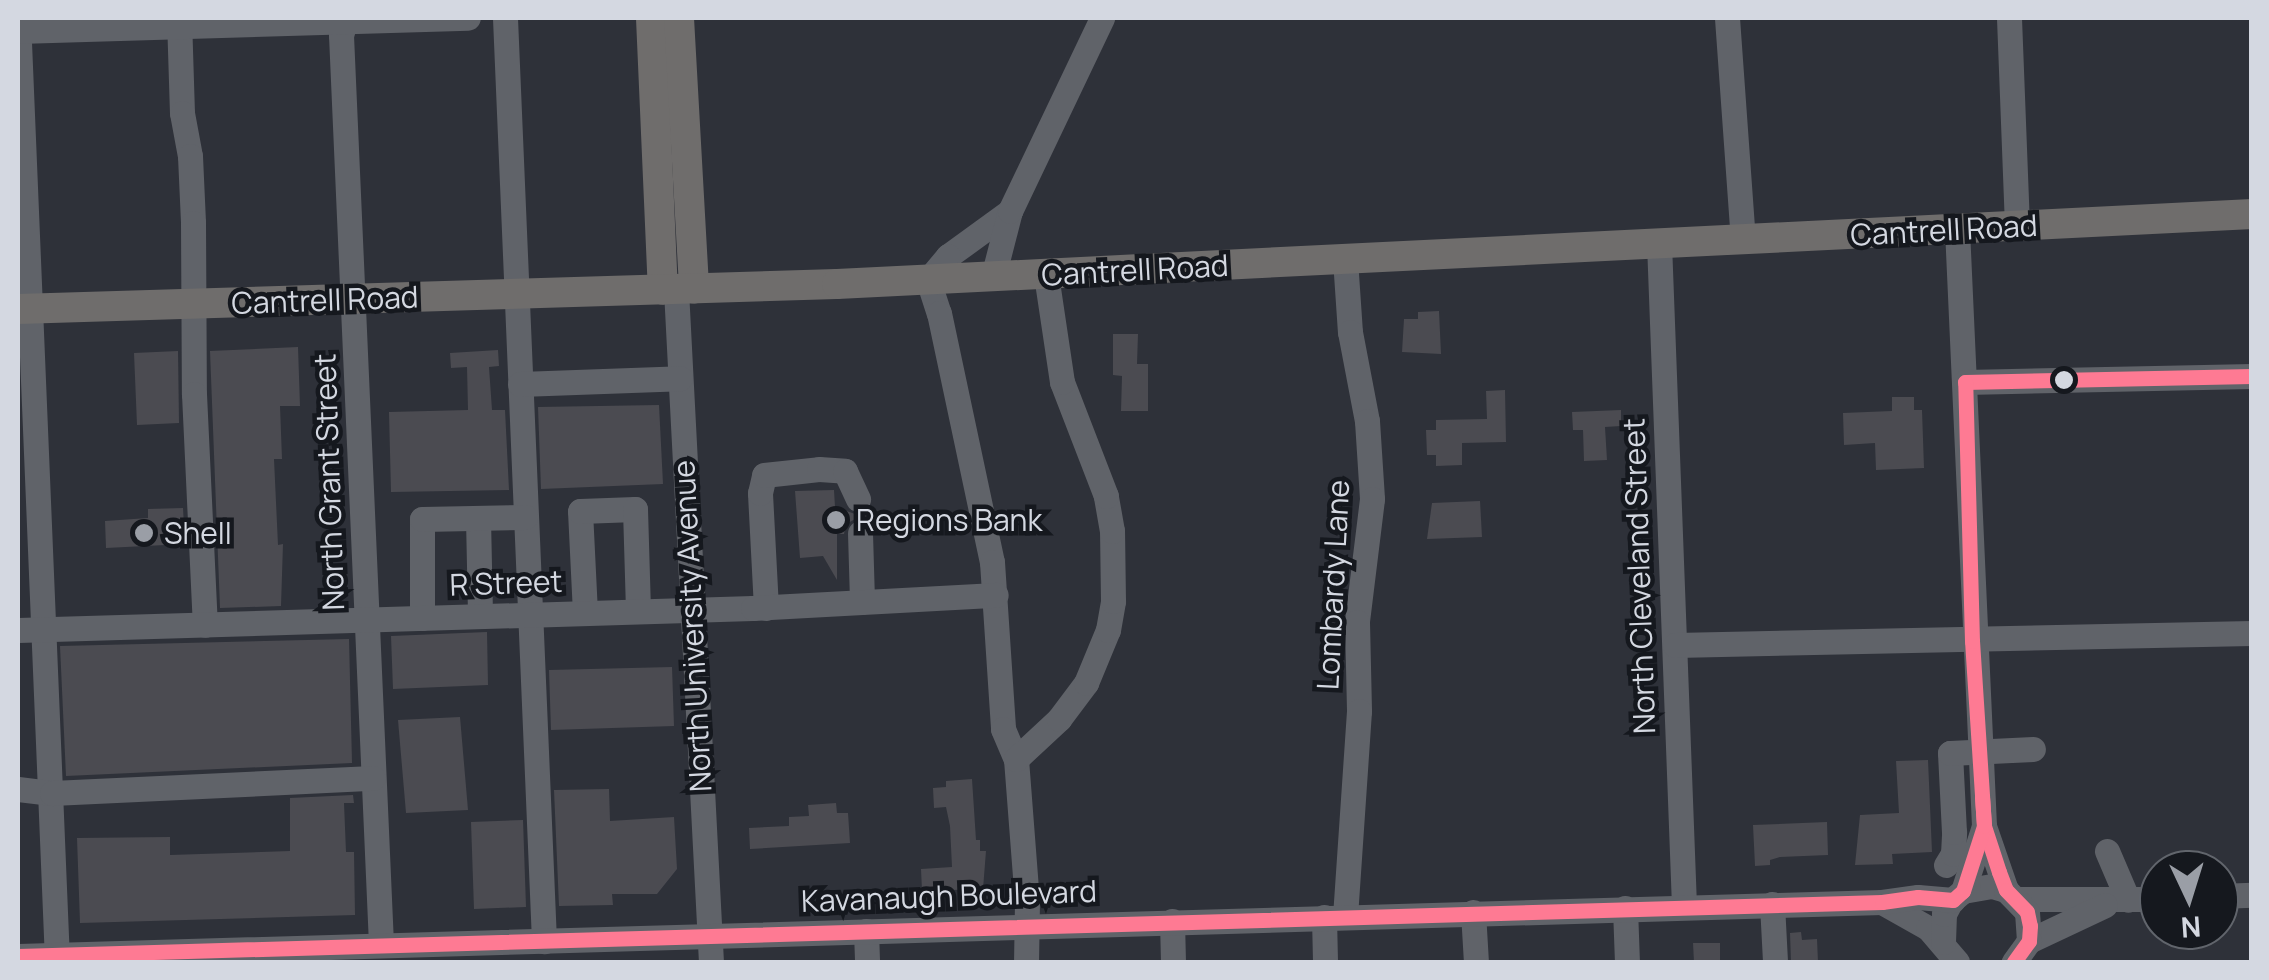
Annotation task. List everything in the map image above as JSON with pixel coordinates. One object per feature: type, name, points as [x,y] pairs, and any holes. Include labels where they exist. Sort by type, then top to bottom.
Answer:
[{"type":"main road","name":"North University Avenue","points":[[652,18],[678,290]]},
{"type":"main road","name":"North University Avenue","points":[[678,290],[679,18]]},
{"type":"main road","name":"Cantrell Road","points":[[24,309],[1046,275],[2252,214]]},
{"type":"street","points":[[18,18],[26,393],[44,629],[56,959]]},
{"type":"street","points":[[18,31],[179,22],[468,18]]},
{"type":"street","points":[[505,18],[544,941]]},
{"type":"street","points":[[994,277],[1010,211],[1102,18]]},
{"type":"street","points":[[1726,18],[1742,240]]},
{"type":"street","points":[[2009,18],[2017,226]]},
{"type":"street","name":"North Grant Street","points":[[346,19],[341,36],[381,944]]},
{"type":"street","points":[[179,22],[182,113],[190,156],[193,222],[192,304],[205,626]]},
{"type":"street","points":[[1010,211],[948,256],[928,280],[939,313],[996,595],[1003,729],[1016,759],[1026,962]]},
{"type":"street","points":[[1957,228],[1972,640],[1984,826],[2012,894],[2026,912],[2018,957]]},
{"type":"street","name":"North Cleveland Street","points":[[1659,243],[1684,906]]},
{"type":"street","name":"Lombardy Lane","points":[[1325,962],[1358,746],[1357,622],[1372,499],[1367,421],[1350,332],[1345,259]]},
{"type":"street","points":[[1016,759],[1060,719],[1086,683],[1108,630],[1114,601],[1112,531],[1106,496],[1062,382],[1046,275]]},
{"type":"street","name":"North University Avenue","points":[[678,290],[690,610],[711,962]]},
{"type":"street","points":[[1965,382],[2252,376]]},
{"type":"street","points":[[520,384],[680,378]]},
{"type":"street","points":[[766,608],[760,493],[764,475],[819,469],[844,471],[858,499]]},
{"type":"street","points":[[585,613],[580,511],[635,508],[638,612]]},
{"type":"street","points":[[422,618],[422,520],[525,516]]},
{"type":"street","points":[[478,518],[480,616]]},
{"type":"street","points":[[860,533],[862,602]]},
{"type":"street","name":"R Street","points":[[18,630],[766,608],[996,595]]},
{"type":"street","points":[[1675,645],[2252,633]]},
{"type":"street","points":[[1946,865],[1953,854],[1950,753],[2033,749]]},
{"type":"street","points":[[18,789],[52,793],[373,778]]},
{"type":"street","points":[[1945,953],[1944,914],[1958,896],[1984,826]]},
{"type":"street","points":[[2107,851],[2124,900]]},
{"type":"street","name":"Kavanaugh Boulevard","points":[[18,956],[56,959],[381,944],[1882,902],[1958,896],[1977,886],[2012,894],[2124,900]]},
{"type":"street","points":[[2018,957],[2124,900],[2139,900]]},
{"type":"street","points":[[1882,902],[1912,916],[1945,953]]},
{"type":"street","points":[[1772,904],[1775,962]]},
{"type":"street","points":[[1625,908],[1627,962]]},
{"type":"street","points":[[1473,912],[1476,962]]},
{"type":"street","points":[[1172,920],[1173,962]]},
{"type":"street","points":[[866,931],[867,962]]},
{"type":"building","points":[[1439,311],[1441,354],[1402,352],[1404,319],[1418,319],[1418,312]]},
{"type":"building","points":[[1113,334],[1138,334],[1137,364],[1148,364],[1148,411],[1121,411],[1122,376],[1113,375]]},
{"type":"building","points":[[298,347],[300,406],[280,406],[282,459],[274,459],[278,545],[283,544],[281,606],[220,608],[210,351]]},
{"type":"building","points":[[498,350],[499,366],[489,367],[492,410],[505,410],[509,490],[391,492],[389,412],[468,410],[467,367],[451,368],[450,353]]},
{"type":"building","points":[[178,351],[179,423],[137,425],[134,353]]},
{"type":"building","points":[[1505,390],[1506,442],[1462,443],[1462,465],[1436,466],[1436,455],[1427,455],[1426,430],[1436,430],[1436,420],[1487,419],[1486,391]]},
{"type":"building","points":[[1892,397],[1914,397],[1914,410],[1922,410],[1924,468],[1876,470],[1875,443],[1844,445],[1843,413],[1892,411]]},
{"type":"building","points":[[659,405],[663,484],[541,489],[538,407]]},
{"type":"building","points":[[1621,410],[1621,426],[1605,427],[1607,460],[1584,461],[1583,430],[1573,430],[1572,412]]},
{"type":"building","name":"Regions Bank","points":[[834,490],[835,507],[858,515],[873,506],[874,525],[859,517],[846,524],[844,534],[837,534],[837,580],[823,556],[800,558],[795,491]]},
{"type":"building","points":[[1480,501],[1482,537],[1427,539],[1432,503]]},
{"type":"building","name":"Shell","points":[[183,508],[185,544],[106,548],[105,521],[148,518],[148,509]]},
{"type":"building","points":[[487,632],[488,685],[393,689],[391,636]]},
{"type":"building","points":[[349,639],[352,763],[66,776],[60,646]]},
{"type":"building","points":[[672,667],[674,726],[551,730],[549,670]]},
{"type":"building","points":[[460,717],[468,810],[406,813],[398,720]]},
{"type":"building","points":[[1928,760],[1932,852],[1892,854],[1893,864],[1855,865],[1860,815],[1899,813],[1896,761]]},
{"type":"building","points":[[972,779],[976,840],[980,840],[980,851],[986,851],[983,889],[922,891],[921,869],[952,867],[946,807],[934,808],[933,788],[946,787],[946,781]]},
{"type":"building","points":[[609,789],[610,821],[674,817],[677,869],[657,894],[612,894],[613,905],[559,906],[554,790]]},
{"type":"building","points":[[353,795],[354,803],[344,803],[346,852],[354,852],[355,915],[80,923],[77,838],[170,837],[170,855],[290,851],[290,798]]},
{"type":"building","points":[[836,803],[837,813],[848,813],[850,843],[750,849],[749,828],[789,826],[789,817],[809,816],[808,805]]},
{"type":"building","points":[[523,820],[526,907],[474,909],[471,822]]},
{"type":"building","points":[[1827,822],[1828,855],[1780,857],[1770,860],[1770,865],[1755,866],[1753,825]]},
{"type":"building","points":[[1801,932],[1802,940],[1817,939],[1818,962],[1791,962],[1790,933]]},
{"type":"building","points":[[1693,943],[1720,943],[1720,962],[1694,962]]},
{"type":"transit line","points":[[1965,382],[2252,376]]},
{"type":"transit line","points":[[18,956],[1882,902],[1918,897],[1953,900],[1963,891],[1984,826],[1972,641],[1965,382]]},
{"type":"transit line","points":[[1982,797],[1984,826],[1999,872],[2006,890],[2027,912],[2030,926],[2029,941],[2014,962]]},
{"type":"place","name":"Regions Bank","points":[[836,520]]},
{"type":"place","name":"Shell","points":[[144,533]]}]
